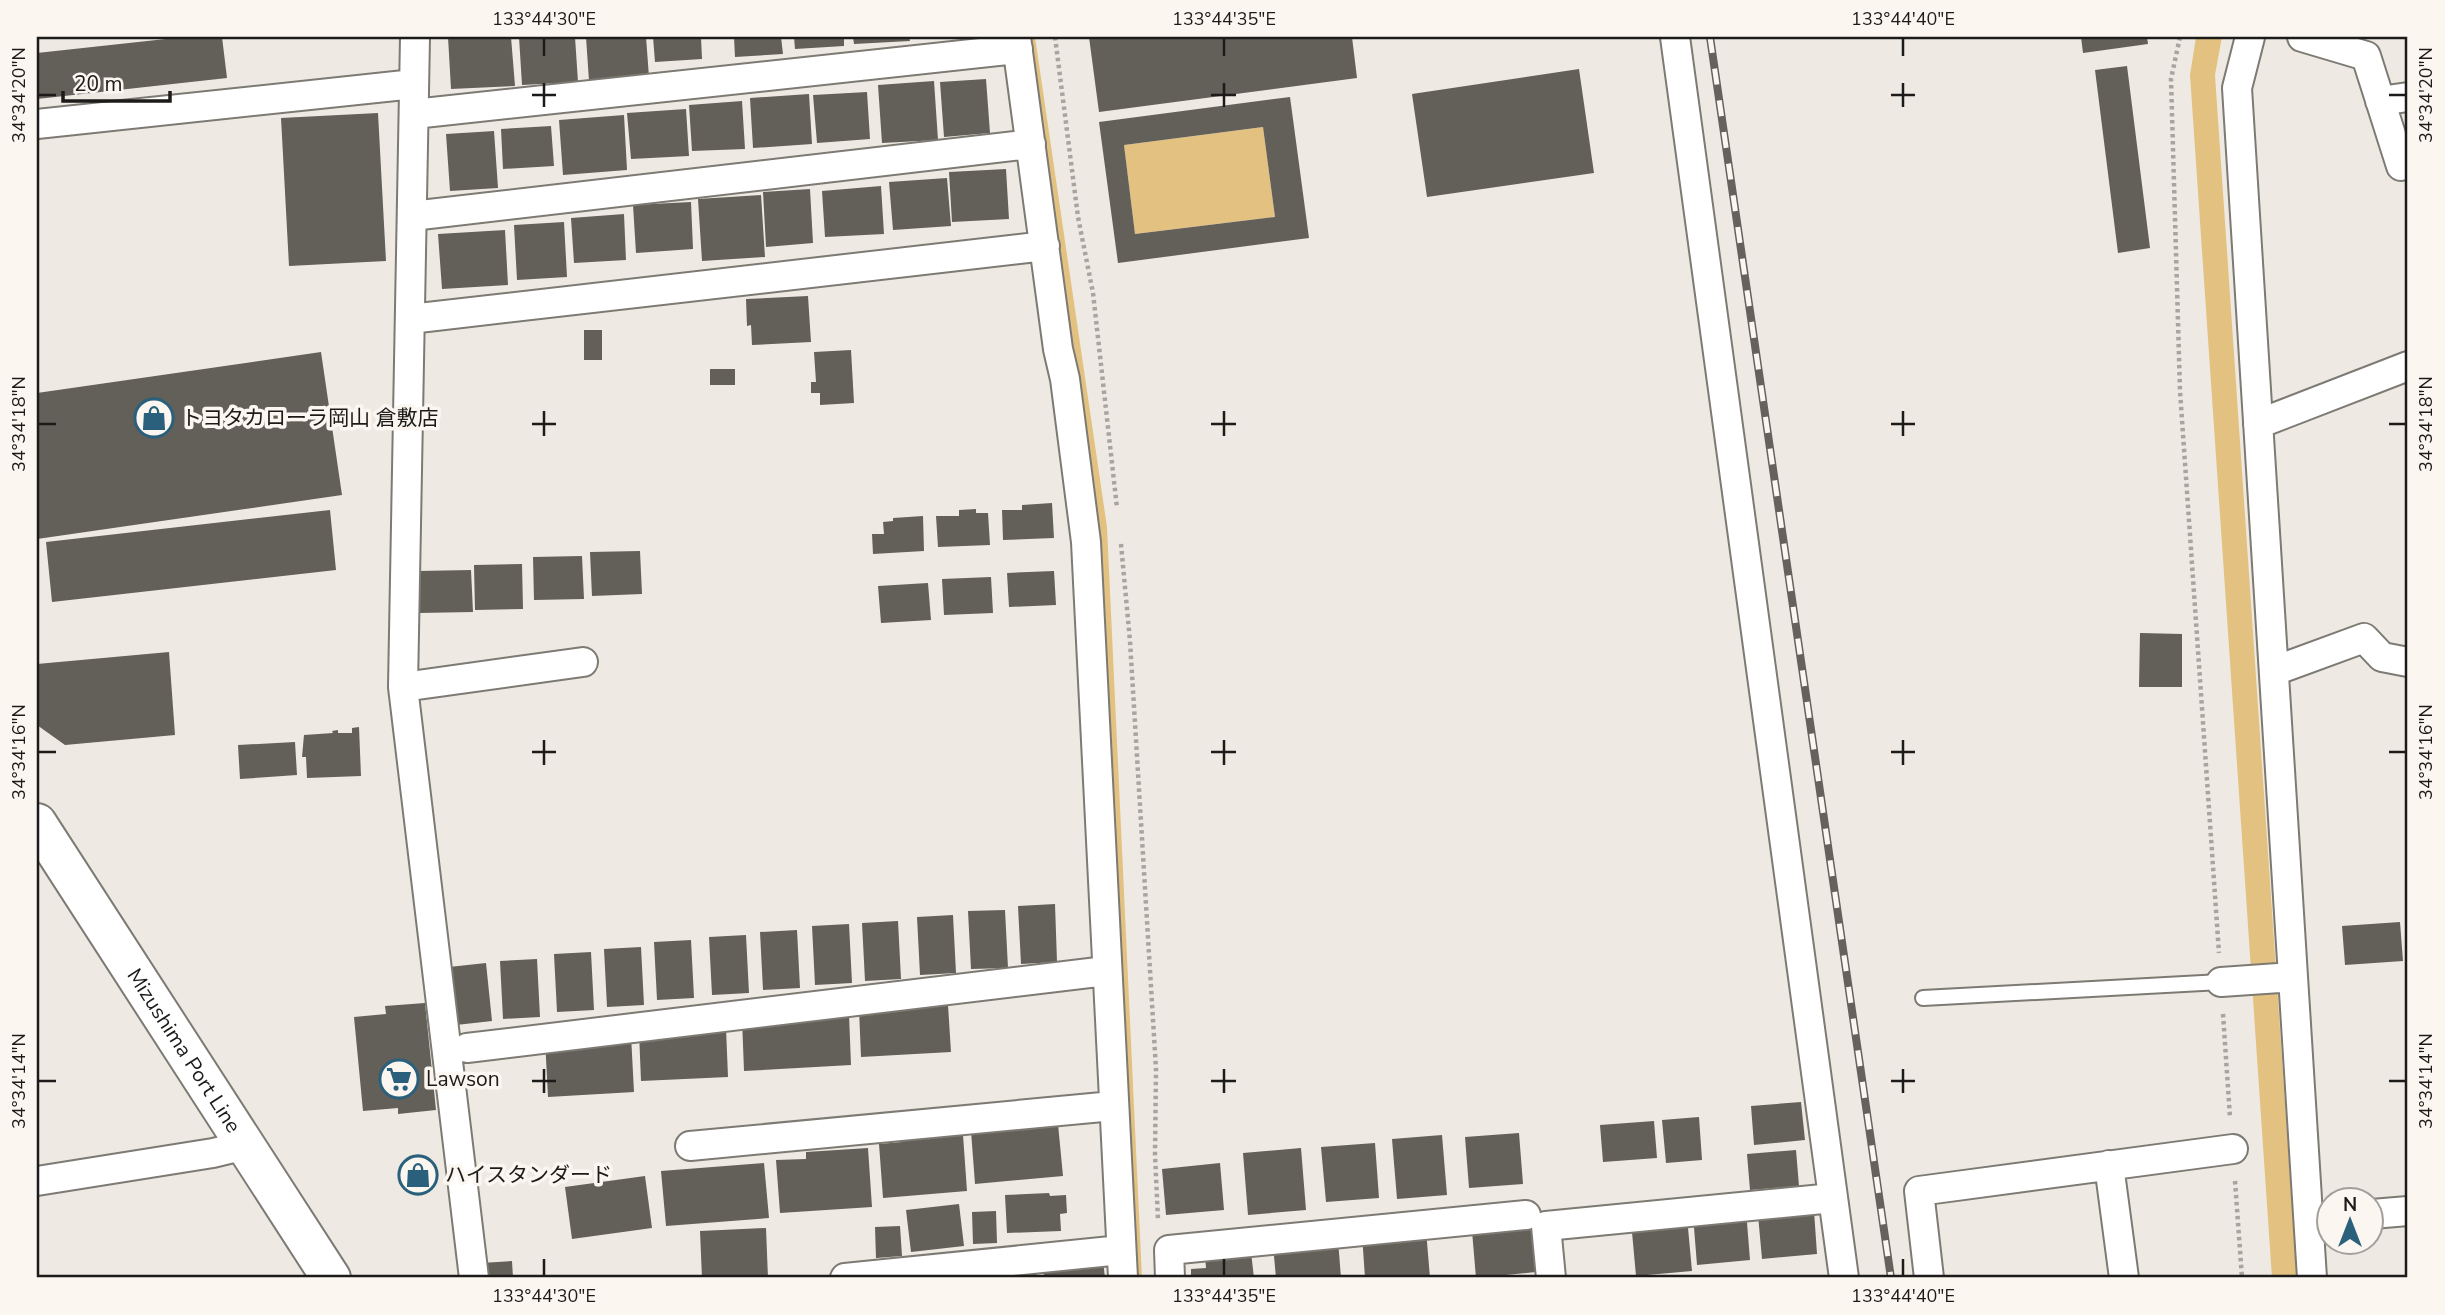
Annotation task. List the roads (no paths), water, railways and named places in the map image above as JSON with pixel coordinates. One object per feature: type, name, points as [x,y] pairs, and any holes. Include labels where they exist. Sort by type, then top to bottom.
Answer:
[{"type":"main road","name":"Mizushima Port Line","points":[[37,822],[331,1278]]},
{"type":"street","points":[[415,37],[403,687],[474,1278]]},
{"type":"street","points":[[1675,37],[1844,1278]]},
{"type":"street","points":[[2250,37],[2237,88],[2274,671],[2287,977],[2316,1194]]},
{"type":"street","points":[[2302,37],[2366,56],[2401,166]]},
{"type":"street","points":[[414,114],[1017,43],[1086,542],[1123,1278]]},
{"type":"street","points":[[37,124],[414,84]]},
{"type":"street","points":[[2380,101],[2408,97]]},
{"type":"street","points":[[412,216],[1031,144]]},
{"type":"street","points":[[410,319],[1045,246]]},
{"type":"street","points":[[2258,424],[2408,366]]},
{"type":"street","points":[[2274,671],[2364,638],[2382,657],[2408,662]]},
{"type":"street","points":[[403,687],[583,663]]},
{"type":"street","points":[[467,1048],[1106,971]]},
{"type":"street","points":[[2227,982],[2287,977]]},
{"type":"street","points":[[690,1146],[1113,1106]]},
{"type":"street","points":[[37,1181],[213,1153],[246,1145]]},
{"type":"street","points":[[1929,1278],[1919,1191],[2233,1149]]},
{"type":"street","points":[[2109,1165],[2124,1278]]},
{"type":"street","points":[[1551,1278],[1546,1226],[1833,1198]]},
{"type":"street","points":[[2386,1213],[2408,1211]]},
{"type":"street","points":[[1170,1278],[1169,1250],[1526,1215]]},
{"type":"street","points":[[2312,1278],[2316,1243]]},
{"type":"street","points":[[845,1278],[1121,1250]]},
{"type":"lane","points":[[1923,998],[2227,982]]},
{"type":"railway","points":[[1710,37],[1891,1278]]},
{"type":"place","name":"トヨタカローラ岡山 倉敷店","points":[[154,418]]},
{"type":"place","name":"Lawson","points":[[399,1079]]},
{"type":"place","name":"ハイスタンダード","points":[[418,1175]]}]
